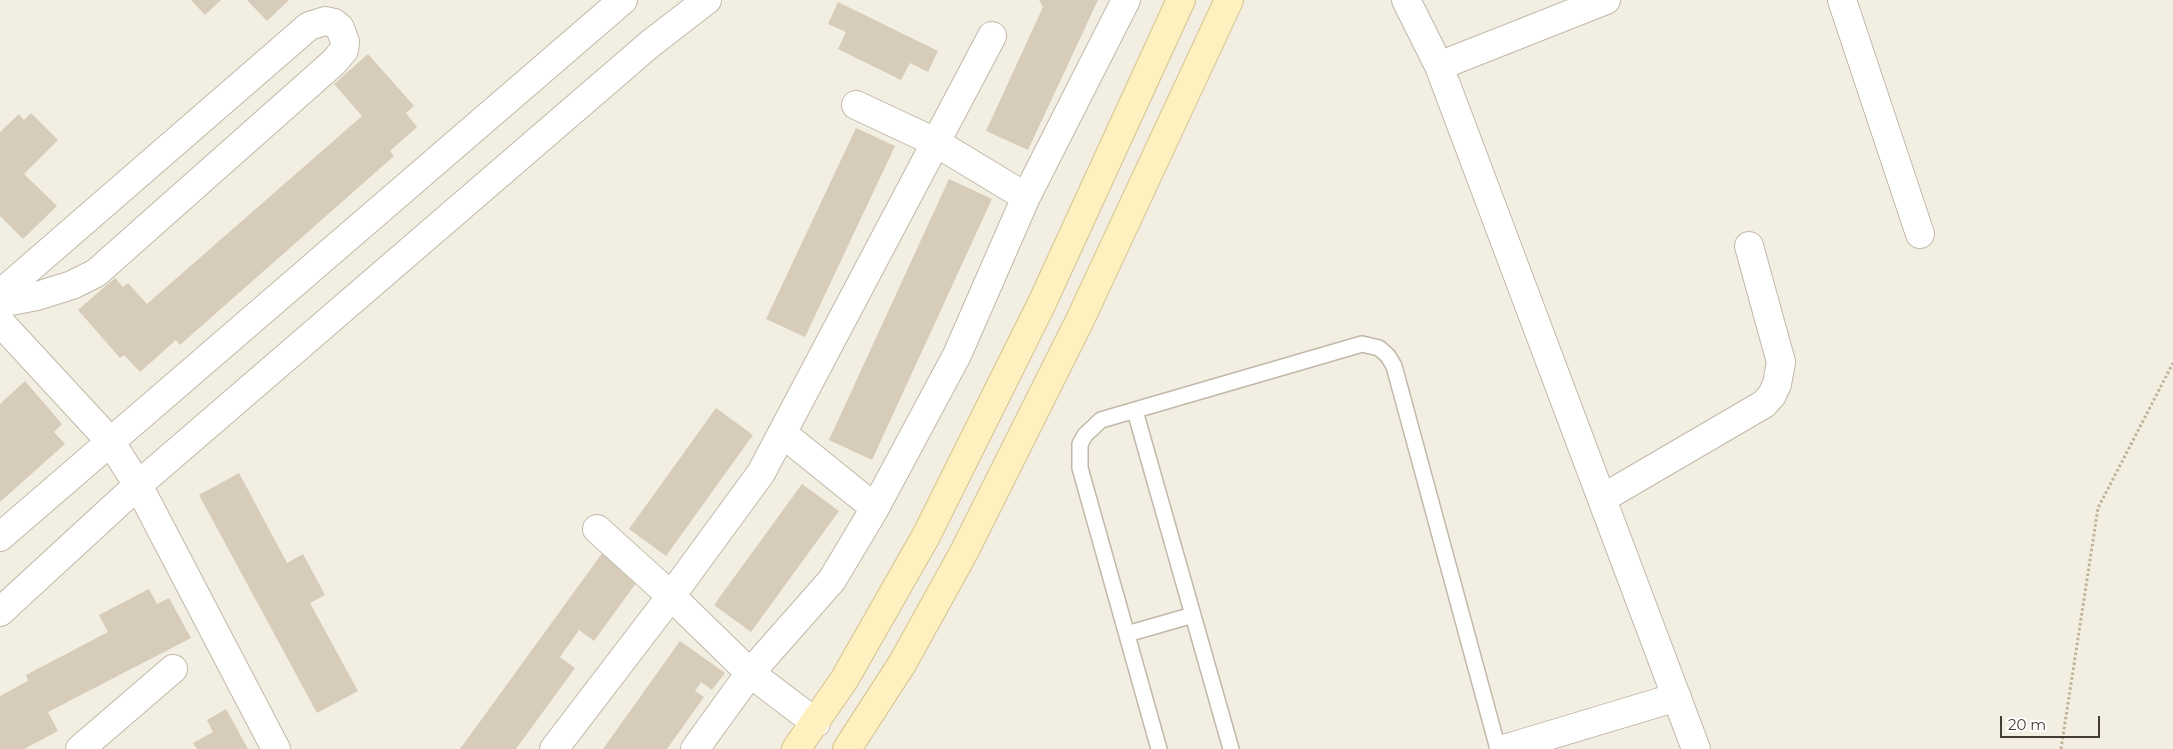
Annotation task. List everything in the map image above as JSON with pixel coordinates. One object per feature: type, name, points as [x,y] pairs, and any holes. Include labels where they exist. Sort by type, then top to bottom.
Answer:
[{"type":"main road","points":[[796,749],[816,722],[871,635],[926,536],[1042,303],[1180,0]]},
{"type":"main road","points":[[846,749],[902,664],[964,552],[1080,320],[1228,0]]},
{"type":"street","points":[[0,537],[622,0]]},
{"type":"street","points":[[0,612],[138,485],[650,44],[707,0]]},
{"type":"street","points":[[695,749],[750,673],[832,580],[875,508],[957,355],[1026,197],[1126,0]]},
{"type":"street","points":[[1406,0],[1439,66],[1603,498],[1676,697],[1687,747]]},
{"type":"street","points":[[1439,66],[1606,0]]},
{"type":"street","points":[[1842,0],[1920,234]]},
{"type":"street","points":[[0,294],[309,26],[325,21],[334,23],[340,28],[345,42],[344,50],[334,62],[96,273],[72,285],[37,296],[0,303]]},
{"type":"street","points":[[554,749],[671,596],[761,473],[992,36]]},
{"type":"street","points":[[856,105],[935,142],[1026,197]]},
{"type":"street","points":[[1603,498],[1764,404],[1772,395],[1777,384],[1781,362],[1750,246]]},
{"type":"street","points":[[0,322],[110,441],[138,485],[276,749]]},
{"type":"street","points":[[782,433],[875,508]]},
{"type":"street","points":[[597,529],[671,596],[750,673],[816,722]]},
{"type":"street","points":[[80,749],[173,669]]},
{"type":"street","points":[[1504,749],[1676,697]]},
{"type":"lane","points":[[1159,749],[1080,468],[1080,444],[1092,426],[1101,420],[1354,346],[1371,345],[1388,356],[1394,366],[1498,749]]},
{"type":"lane","points":[[1135,410],[1231,749]]},
{"type":"lane","points":[[1127,634],[1193,614]]},
{"type":"path","points":[[2061,749],[2098,508],[2173,363]]},
{"type":"building","points":[[191,0],[221,0],[205,15]]},
{"type":"building","points":[[247,0],[289,0],[267,21]]},
{"type":"building","points":[[1039,0],[1098,0],[1028,150],[986,131],[1043,7]]},
{"type":"building","points":[[838,2],[938,51],[928,72],[910,63],[901,80],[838,49],[846,32],[828,24]]},
{"type":"building","points":[[368,54],[414,106],[406,113],[417,127],[390,151],[394,156],[180,345],[176,340],[140,372],[124,355],[120,358],[78,310],[115,278],[123,287],[128,283],[147,304],[362,116],[334,84]]},
{"type":"building","points":[[31,113],[58,140],[24,174],[57,206],[23,239],[0,216],[0,132],[19,114],[24,120]]},
{"type":"building","points":[[856,128],[895,146],[805,337],[766,319]]},
{"type":"building","points":[[949,179],[992,199],[872,460],[829,440]]},
{"type":"building","points":[[25,381],[62,424],[54,432],[65,444],[0,502],[0,404]]},
{"type":"building","points":[[716,408],[753,435],[666,556],[629,529]]},
{"type":"building","points":[[239,473],[287,563],[303,554],[325,595],[310,603],[358,691],[317,713],[199,495]]},
{"type":"building","points":[[802,484],[839,511],[751,632],[714,605]]},
{"type":"building","points":[[603,552],[639,579],[594,641],[579,630],[560,657],[575,668],[516,749],[460,749]]},
{"type":"building","points":[[149,589],[157,604],[169,598],[191,638],[48,712],[58,731],[24,749],[0,749],[0,696],[28,681],[26,675],[108,632],[99,615]]},
{"type":"building","points":[[680,641],[725,673],[712,690],[701,682],[695,691],[704,697],[667,749],[603,749]]},
{"type":"building","points":[[226,709],[248,749],[197,749],[193,743],[213,732],[207,720]]}]
